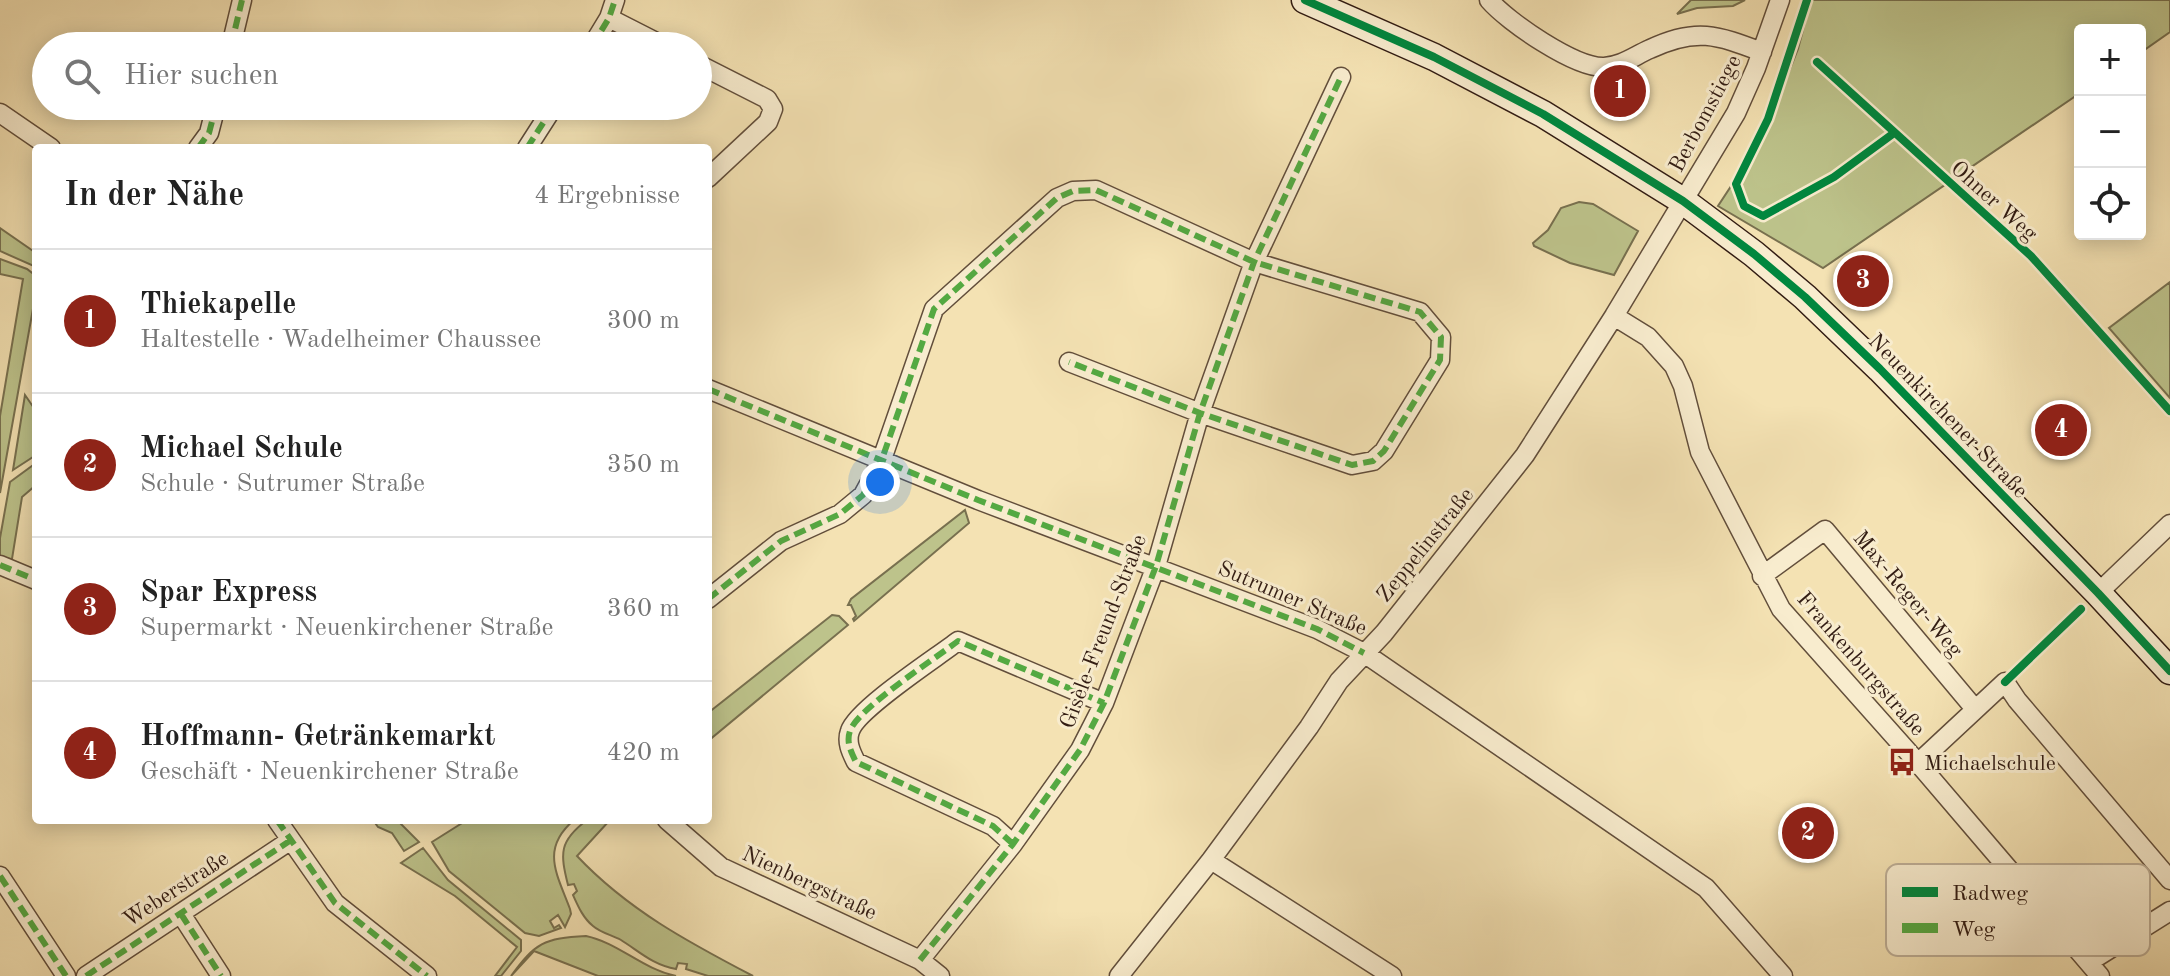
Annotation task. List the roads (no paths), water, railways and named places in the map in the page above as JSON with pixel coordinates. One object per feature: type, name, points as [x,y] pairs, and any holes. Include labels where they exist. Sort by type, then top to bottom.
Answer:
[{"type":"street","points":[[234,32],[242,0]]},
{"type":"street","name":"Neuenkirchener Straße","points":[[1305,0],[1434,57],[1515,99],[1606,151],[1683,201],[1754,254],[1805,297],[1880,369],[2170,671]]},
{"type":"street","points":[[1489,0],[1510,20],[1586,65],[1615,65],[1679,37],[1718,35],[1762,52]]},
{"type":"street","name":"Berbomstiege","points":[[1683,201],[1736,113],[1780,0]]},
{"type":"street","points":[[600,32],[612,9],[644,32]]},
{"type":"street","points":[[712,71],[767,99],[773,109],[768,122],[712,174]]},
{"type":"street","name":"Gisèle-Freund-Straße","points":[[920,960],[1013,844],[1080,750],[1104,703],[1156,566],[1200,413],[1254,262],[1341,77]]},
{"type":"street","points":[[0,113],[45,144]]},
{"type":"street","points":[[201,144],[209,133],[212,120]]},
{"type":"street","points":[[530,144],[545,120]]},
{"type":"street","points":[[712,596],[781,541],[840,514],[863,495],[881,462],[934,309],[1057,198],[1073,191],[1096,190],[1254,262],[1420,312],[1441,337],[1440,360],[1384,451],[1373,461],[1352,465],[1200,413],[1069,362]]},
{"type":"street","name":"Zeppelinstraße","points":[[1119,976],[1211,860],[1339,681],[1384,633],[1525,455],[1683,201]]},
{"type":"street","name":"Frankenburgstraße","points":[[1614,316],[1648,337],[1674,366],[1688,401],[1700,452],[1781,609],[2004,864]]},
{"type":"street","name":"Sutrumer Straße","points":[[712,391],[881,462],[1317,629],[1364,653],[1706,888],[1772,972]]},
{"type":"street","points":[[2098,593],[2170,524]]},
{"type":"street","name":"Max-Reger-Weg","points":[[1762,576],[1825,530],[1975,709]]},
{"type":"street","points":[[0,565],[32,578]]},
{"type":"street","points":[[1013,844],[993,826],[856,762],[849,749],[850,731],[862,713],[958,641],[1104,703]]},
{"type":"street","points":[[1918,763],[2005,682],[2170,880]]},
{"type":"street","points":[[280,824],[335,903],[427,976]]},
{"type":"street","name":"Nienbergstraße","points":[[672,824],[721,867],[920,960],[940,976]]},
{"type":"street","name":"Weberstraße","points":[[86,976],[291,840]]},
{"type":"street","points":[[1211,860],[1392,976]]},
{"type":"street","points":[[0,876],[66,976]]},
{"type":"street","points":[[2150,926],[2170,911]]},
{"type":"street","points":[[181,914],[221,976]]},
{"type":"street","points":[[2094,969],[2111,956]]},
{"type":"place","name":"Thiekapelle","points":[[1620,91]]},
{"type":"place","name":"Spar Express","points":[[1863,281]]},
{"type":"place","name":"Hoffmann- Getränkemarkt","points":[[2061,430]]},
{"type":"place","name":"Michaelschule","points":[[1902,762]]},
{"type":"place","name":"Michael Schule","points":[[1808,833]]}]
